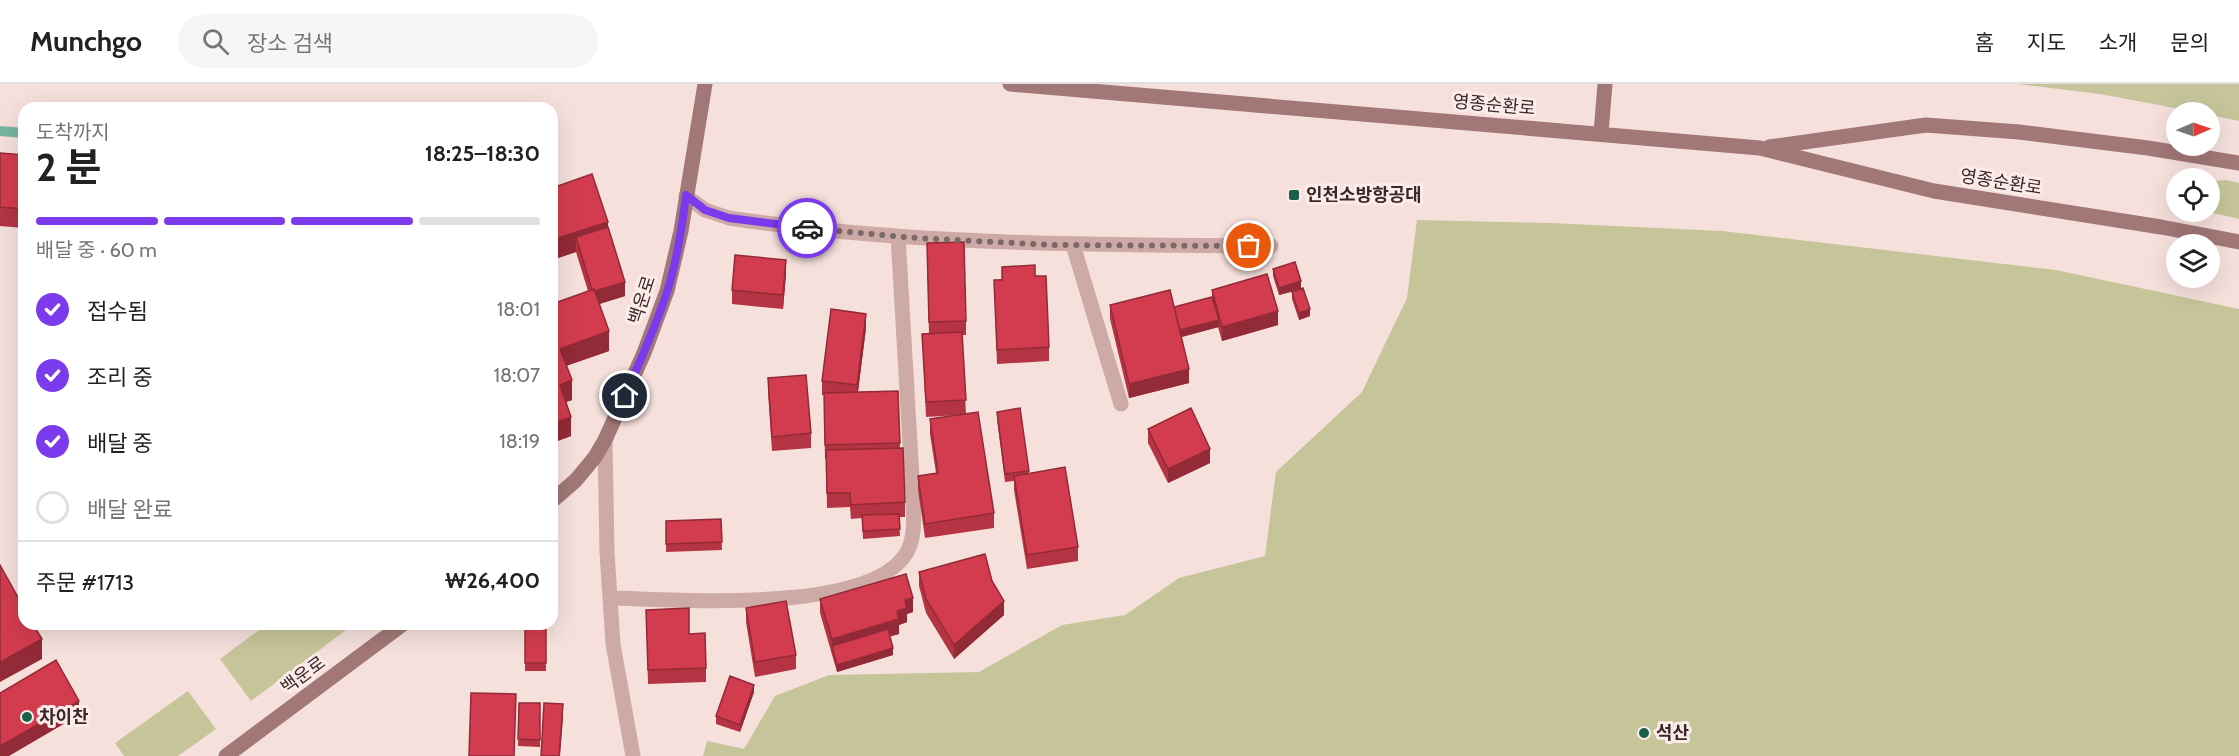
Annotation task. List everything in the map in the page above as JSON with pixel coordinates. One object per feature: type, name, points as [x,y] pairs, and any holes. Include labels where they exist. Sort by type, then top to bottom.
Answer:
[{"type":"main road","name":"백운로","points":[[558,496],[576,480],[595,457],[605,440],[644,353],[667,291],[681,231],[705,84]]},
{"type":"main road","name":"영종순환로","points":[[1010,84],[1761,148],[1934,191],[2161,226],[2239,242]]},
{"type":"main road","points":[[1601,133],[1605,84]]},
{"type":"main road","name":"영종순환로","points":[[1761,148],[1926,125],[2019,132],[2148,148],[2239,163]]},
{"type":"main road","name":"백운로","points":[[226,756],[396,630]]},
{"type":"lane","points":[[686,195],[705,210],[729,218],[898,236],[1073,245],[1271,246]]},
{"type":"lane","points":[[610,598],[765,601],[817,594],[851,586],[873,580],[895,567],[908,549],[913,527],[914,495],[898,236]]},
{"type":"lane","points":[[1073,245],[1121,404]]},
{"type":"lane","points":[[605,440],[613,644],[633,756]]},
{"type":"green space","points":[[2018,84],[2239,84],[2239,121],[2220,117],[2220,102],[2166,102],[2166,106],[2100,94]]},
{"type":"green space","points":[[2220,180],[2239,183],[2239,219],[2220,215]]},
{"type":"green space","points":[[1417,220],[1722,231],[2056,270],[2239,309],[2239,756],[703,756],[707,741],[744,749],[775,696],[829,675],[979,672],[1062,625],[1125,615],[1179,578],[1265,556],[1276,472],[1362,392],[1407,298]]},
{"type":"green space","points":[[259,630],[346,630],[251,701],[220,659]]},
{"type":"green space","points":[[188,691],[216,729],[178,756],[124,756],[115,743]]},
{"type":"building","points":[[0,153],[18,154],[18,208],[0,207]]},
{"type":"building","points":[[592,174],[608,222],[558,238],[558,186]]},
{"type":"building","points":[[608,227],[625,282],[595,291],[592,290],[576,237]]},
{"type":"building","points":[[964,242],[966,321],[929,322],[927,243]]},
{"type":"building","points":[[735,255],[786,260],[783,295],[732,290]]},
{"type":"building","points":[[1295,262],[1301,281],[1279,288],[1273,269]]},
{"type":"building","points":[[1035,265],[1035,276],[1046,276],[1049,347],[997,350],[994,280],[1002,280],[1002,267]]},
{"type":"building","points":[[1267,274],[1278,311],[1222,327],[1212,290]]},
{"type":"building","points":[[1303,288],[1310,309],[1299,313],[1292,292]]},
{"type":"building","points":[[594,289],[609,331],[560,349],[572,380],[560,385],[571,417],[558,422],[558,302]]},
{"type":"building","points":[[1170,290],[1189,369],[1129,384],[1110,305]]},
{"type":"building","points":[[1212,297],[1219,320],[1180,330],[1174,307]]},
{"type":"building","points":[[831,309],[866,314],[857,385],[822,381]]},
{"type":"building","points":[[962,332],[966,400],[926,402],[922,334]]},
{"type":"building","points":[[806,375],[811,433],[772,437],[768,378]]},
{"type":"building","points":[[898,391],[900,443],[825,445],[824,393]]},
{"type":"building","points":[[1020,408],[1029,471],[1005,474],[997,412]]},
{"type":"building","points":[[1191,408],[1210,449],[1168,469],[1148,429]]},
{"type":"building","points":[[978,412],[994,513],[925,524],[918,476],[938,473],[930,419]]},
{"type":"building","points":[[903,448],[905,502],[851,505],[850,493],[827,493],[826,450]]},
{"type":"building","points":[[1065,467],[1078,547],[1027,555],[1014,476]]},
{"type":"building","points":[[899,514],[900,529],[863,531],[862,515]]},
{"type":"building","points":[[721,519],[722,542],[666,544],[666,521]]},
{"type":"building","points":[[985,554],[992,581],[1004,601],[954,645],[926,599],[919,572]]},
{"type":"building","points":[[0,565],[18,597],[18,630],[37,630],[42,639],[0,662]]},
{"type":"building","points":[[906,574],[913,598],[905,600],[907,608],[897,611],[899,619],[832,639],[820,599]]},
{"type":"building","points":[[786,601],[796,655],[755,662],[746,608]]},
{"type":"building","points":[[689,608],[689,634],[705,633],[706,668],[648,670],[646,610]]},
{"type":"building","points":[[888,629],[893,648],[837,665],[832,646]]},
{"type":"building","points":[[525,630],[546,630],[546,663],[525,663]]},
{"type":"building","points":[[56,660],[79,701],[0,746],[0,693]]},
{"type":"building","points":[[730,676],[754,685],[740,725],[716,716]]},
{"type":"building","points":[[471,693],[516,694],[514,756],[469,756]]},
{"type":"building","points":[[519,703],[540,703],[540,740],[518,739]]},
{"type":"building","points":[[544,703],[563,704],[559,756],[541,756]]},
{"type":"waterway","points":[[0,131],[18,132]]},
{"type":"way so far","points":[[807,228],[916,238],[1054,245],[1249,246]]},
{"type":"place","name":"인천소방항공대","points":[[1294,195]]},
{"type":"place","name":"차이찬","points":[[27,717]]},
{"type":"place","name":"석산","points":[[1644,733]]},
{"type":"route","points":[[625,396],[667,291],[681,231],[686,195],[705,210],[729,218],[807,228]]}]
